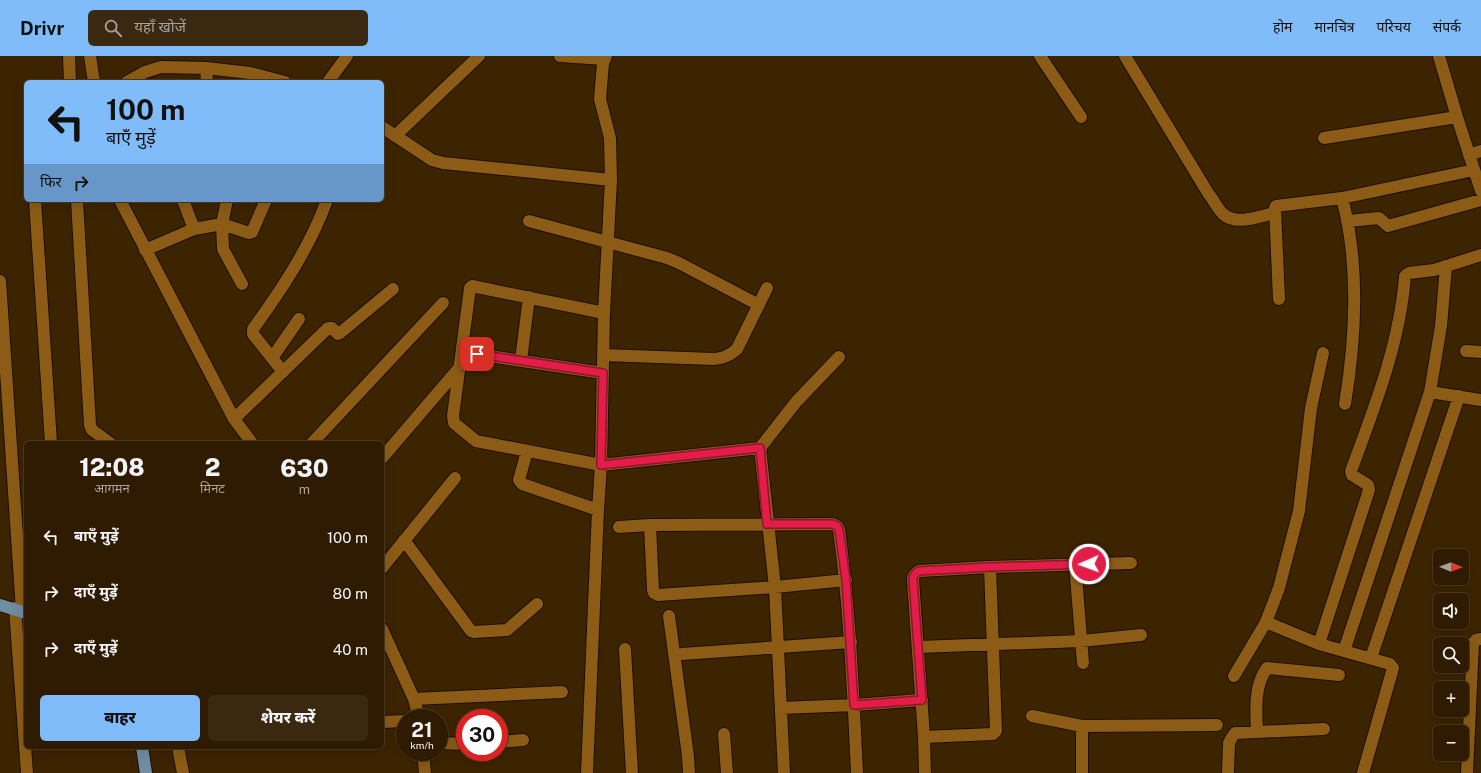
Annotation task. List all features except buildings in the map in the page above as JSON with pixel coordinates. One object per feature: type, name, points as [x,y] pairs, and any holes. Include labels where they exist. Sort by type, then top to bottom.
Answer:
[{"type":"main road","points":[[0,605],[21,611]]},
{"type":"main road","points":[[142,749],[146,773]]},
{"type":"street","points":[[69,56],[70,80]]},
{"type":"street","points":[[90,56],[94,80]]},
{"type":"street","points":[[329,80],[347,56]]},
{"type":"street","points":[[395,136],[479,56]]},
{"type":"street","points":[[560,56],[605,58],[600,99],[610,138],[612,180],[604,313],[601,465],[587,773]]},
{"type":"street","points":[[1040,56],[1081,118]]},
{"type":"street","points":[[1125,56],[1208,193],[1223,214],[1232,219],[1241,220],[1275,213]]},
{"type":"street","points":[[1439,56],[1481,190]]},
{"type":"street","points":[[131,80],[145,72],[161,67],[206,68],[250,73],[277,80]]},
{"type":"street","points":[[206,68],[207,80]]},
{"type":"street","points":[[1324,138],[1457,117]]},
{"type":"street","points":[[384,128],[432,160],[443,163],[612,180]]},
{"type":"street","points":[[1469,155],[1481,151]]},
{"type":"street","points":[[1279,300],[1275,213],[1276,206],[1342,198],[1474,170]]},
{"type":"street","points":[[1342,198],[1348,221],[1354,280],[1352,363],[1346,404]]},
{"type":"street","points":[[1348,221],[1379,218],[1388,226],[1481,200]]},
{"type":"street","points":[[35,202],[51,441]]},
{"type":"street","points":[[77,202],[90,424],[92,430],[108,441]]},
{"type":"street","points":[[121,202],[234,419],[250,441]]},
{"type":"street","points":[[184,202],[194,229]]},
{"type":"street","points":[[227,202],[222,224],[223,249],[242,284]]},
{"type":"street","points":[[145,250],[194,229],[222,224],[249,233],[252,232],[265,202]]},
{"type":"street","points":[[283,372],[254,334],[253,329],[305,250],[319,223],[327,202]]},
{"type":"street","points":[[529,221],[667,258],[759,305]]},
{"type":"street","points":[[1319,644],[1369,490],[1368,485],[1352,475],[1350,471],[1384,376],[1403,300],[1405,276],[1407,274],[1434,270],[1481,255]]},
{"type":"street","points":[[1344,651],[1430,392],[1440,326],[1446,266]]},
{"type":"street","points":[[0,281],[21,611],[24,692]]},
{"type":"street","points":[[604,313],[472,286],[470,288],[452,416],[454,423],[476,441],[601,465],[760,448]]},
{"type":"street","points":[[603,355],[713,359],[730,356],[737,349],[767,288]]},
{"type":"street","points":[[234,419],[328,328],[332,328],[338,334],[340,333],[394,289]]},
{"type":"street","points":[[521,360],[529,297]]},
{"type":"street","points":[[314,441],[443,303]]},
{"type":"street","points":[[272,358],[299,319]]},
{"type":"street","points":[[1466,351],[1481,352]]},
{"type":"street","points":[[462,352],[603,373]]},
{"type":"street","points":[[1234,676],[1266,622],[1280,588],[1299,511],[1311,408],[1323,353]]},
{"type":"street","points":[[784,773],[775,587],[760,448],[796,402],[839,357]]},
{"type":"street","points":[[384,456],[460,367]]},
{"type":"street","points":[[1430,392],[1481,400]]},
{"type":"street","points":[[1371,658],[1459,396]]},
{"type":"street","points":[[527,451],[519,480],[522,484],[598,510]]},
{"type":"street","points":[[384,565],[455,478]]},
{"type":"street","points":[[619,527],[650,525],[767,524],[833,524],[837,526],[839,530],[846,580],[851,642],[857,773]]},
{"type":"street","points":[[650,525],[654,593],[658,595],[775,587],[846,580]]},
{"type":"street","points":[[404,540],[471,631],[507,630],[537,604]]},
{"type":"street","points":[[925,773],[922,700],[913,576],[919,571],[1131,562]]},
{"type":"street","points":[[1075,564],[1083,663]]},
{"type":"street","points":[[924,738],[993,734],[996,731],[990,567]]},
{"type":"street","points":[[669,616],[689,773]]},
{"type":"street","points":[[1266,622],[1319,644],[1390,664],[1393,668],[1363,773]]},
{"type":"street","points":[[384,633],[414,699],[417,709]]},
{"type":"street","points":[[918,647],[1081,641],[1141,635]]},
{"type":"street","points":[[1467,773],[1473,643],[1476,640],[1481,639]]},
{"type":"street","points":[[682,654],[851,642]]},
{"type":"street","points":[[626,649],[632,773]]},
{"type":"street","points":[[1257,731],[1256,711],[1258,692],[1260,681],[1267,668],[1339,675]]},
{"type":"street","points":[[414,699],[562,692]]},
{"type":"street","points":[[781,708],[922,700]]},
{"type":"street","points":[[1032,716],[1082,726],[1217,725]]},
{"type":"street","points":[[384,722],[396,721]]},
{"type":"street","points":[[1082,726],[1082,773]]},
{"type":"street","points":[[1228,773],[1229,743],[1232,735],[1235,733],[1324,729]]},
{"type":"street","points":[[724,734],[727,773]]},
{"type":"street","points":[[508,741],[523,740]]},
{"type":"street","points":[[26,749],[27,773]]},
{"type":"street","points":[[178,749],[183,773]]},
{"type":"street","points":[[424,761],[425,773]]},
{"type":"route","points":[[477,354],[603,373],[601,465],[760,448],[767,524],[833,524],[837,526],[839,530],[846,580],[854,705],[922,700],[913,580],[913,576],[919,571],[1089,564]]}]
